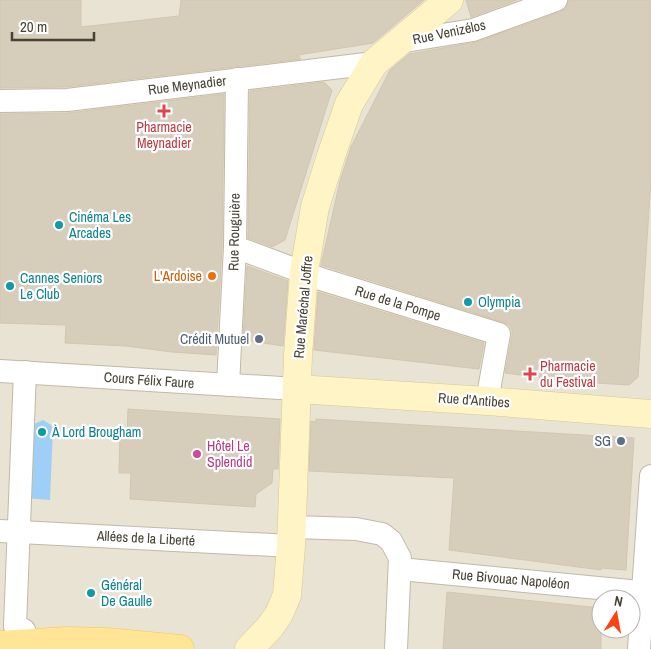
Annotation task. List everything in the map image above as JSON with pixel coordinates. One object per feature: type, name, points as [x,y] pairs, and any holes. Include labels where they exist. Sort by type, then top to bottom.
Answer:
[{"type":"main road","points":[[0,645],[68,641],[107,642],[180,649]]},
{"type":"street","name":"Rue Maréchal Joffre","points":[[249,649],[270,627],[279,614],[287,596],[292,536],[297,389],[304,272],[315,207],[349,104],[374,63],[449,0]]},
{"type":"street","name":"Rue Venizélos","points":[[399,42],[473,30],[556,0]]},
{"type":"street","name":"Rue Meynadier","points":[[0,100],[67,100],[374,63]]},
{"type":"street","name":"Rue Rouguière","points":[[228,385],[235,247],[237,79]]},
{"type":"street","name":"Rue de la Pompe","points":[[235,247],[304,272],[499,334],[487,401]]},
{"type":"street","name":"Cours Félix Faure","points":[[0,371],[297,389]]},
{"type":"street","points":[[24,630],[15,626],[9,531],[26,372]]},
{"type":"street","name":"Rue d'Antibes","points":[[297,389],[651,414]]},
{"type":"street","points":[[639,649],[647,593],[651,476]]},
{"type":"street","name":"Allées de la Liberté","points":[[9,531],[292,536],[356,529],[382,534],[391,542],[400,558],[396,649]]},
{"type":"street","name":"Rue Bivouac Napoléon","points":[[400,569],[647,593]]},
{"type":"shaded area","points":[[0,0],[651,0],[651,649],[0,649]]},
{"type":"water","points":[[43,420],[51,425],[53,429],[50,500],[25,498],[34,424]]},
{"type":"building","points":[[0,0],[81,0],[81,27],[179,16],[181,0],[424,0],[373,43],[298,55],[301,59],[66,87],[0,88]]},
{"type":"building","points":[[466,0],[517,0],[471,17]]},
{"type":"building","points":[[569,0],[651,0],[651,179],[638,377],[629,385],[563,381],[505,373],[512,336],[512,330],[509,325],[321,265],[340,181],[351,147],[390,70],[409,54],[477,42],[560,12],[566,8]]},
{"type":"building","points":[[324,82],[332,90],[285,240],[272,247],[248,238],[250,91]]},
{"type":"building","points":[[224,94],[222,247],[216,355],[126,346],[65,343],[66,325],[0,323],[0,114],[68,113]]},
{"type":"building","points":[[247,266],[288,281],[283,346],[243,340]]},
{"type":"building","points":[[318,292],[484,343],[479,369],[314,350]]},
{"type":"building","points":[[128,409],[280,419],[278,469],[273,469],[272,483],[256,494],[255,507],[130,499],[131,473],[119,473],[120,434],[127,434]]},
{"type":"building","points":[[316,419],[634,438],[626,570],[601,568],[601,570],[449,550],[454,478],[309,471],[311,421],[316,422]]},
{"type":"building","points":[[447,592],[591,607],[591,639],[601,639],[601,649],[443,649]]},
{"type":"place","name":"Pharmacie Meynadier","points":[[164,111]]},
{"type":"place","name":"Cinéma Les Arcades","points":[[59,225]]},
{"type":"place","name":"L'Ardoise","points":[[212,276]]},
{"type":"place","name":"Cannes Seniors Le Club","points":[[10,286]]},
{"type":"place","name":"Olympia","points":[[468,302]]},
{"type":"place","name":"Crédit Mutuel","points":[[259,339]]},
{"type":"place","name":"Pharmacie du Festival","points":[[530,374]]},
{"type":"place","name":"À Lord Brougham","points":[[42,432]]},
{"type":"place","name":"SG","points":[[621,441]]},
{"type":"place","name":"Hôtel Le Splendid","points":[[197,454]]},
{"type":"place","name":"Général De Gaulle","points":[[91,593]]}]
